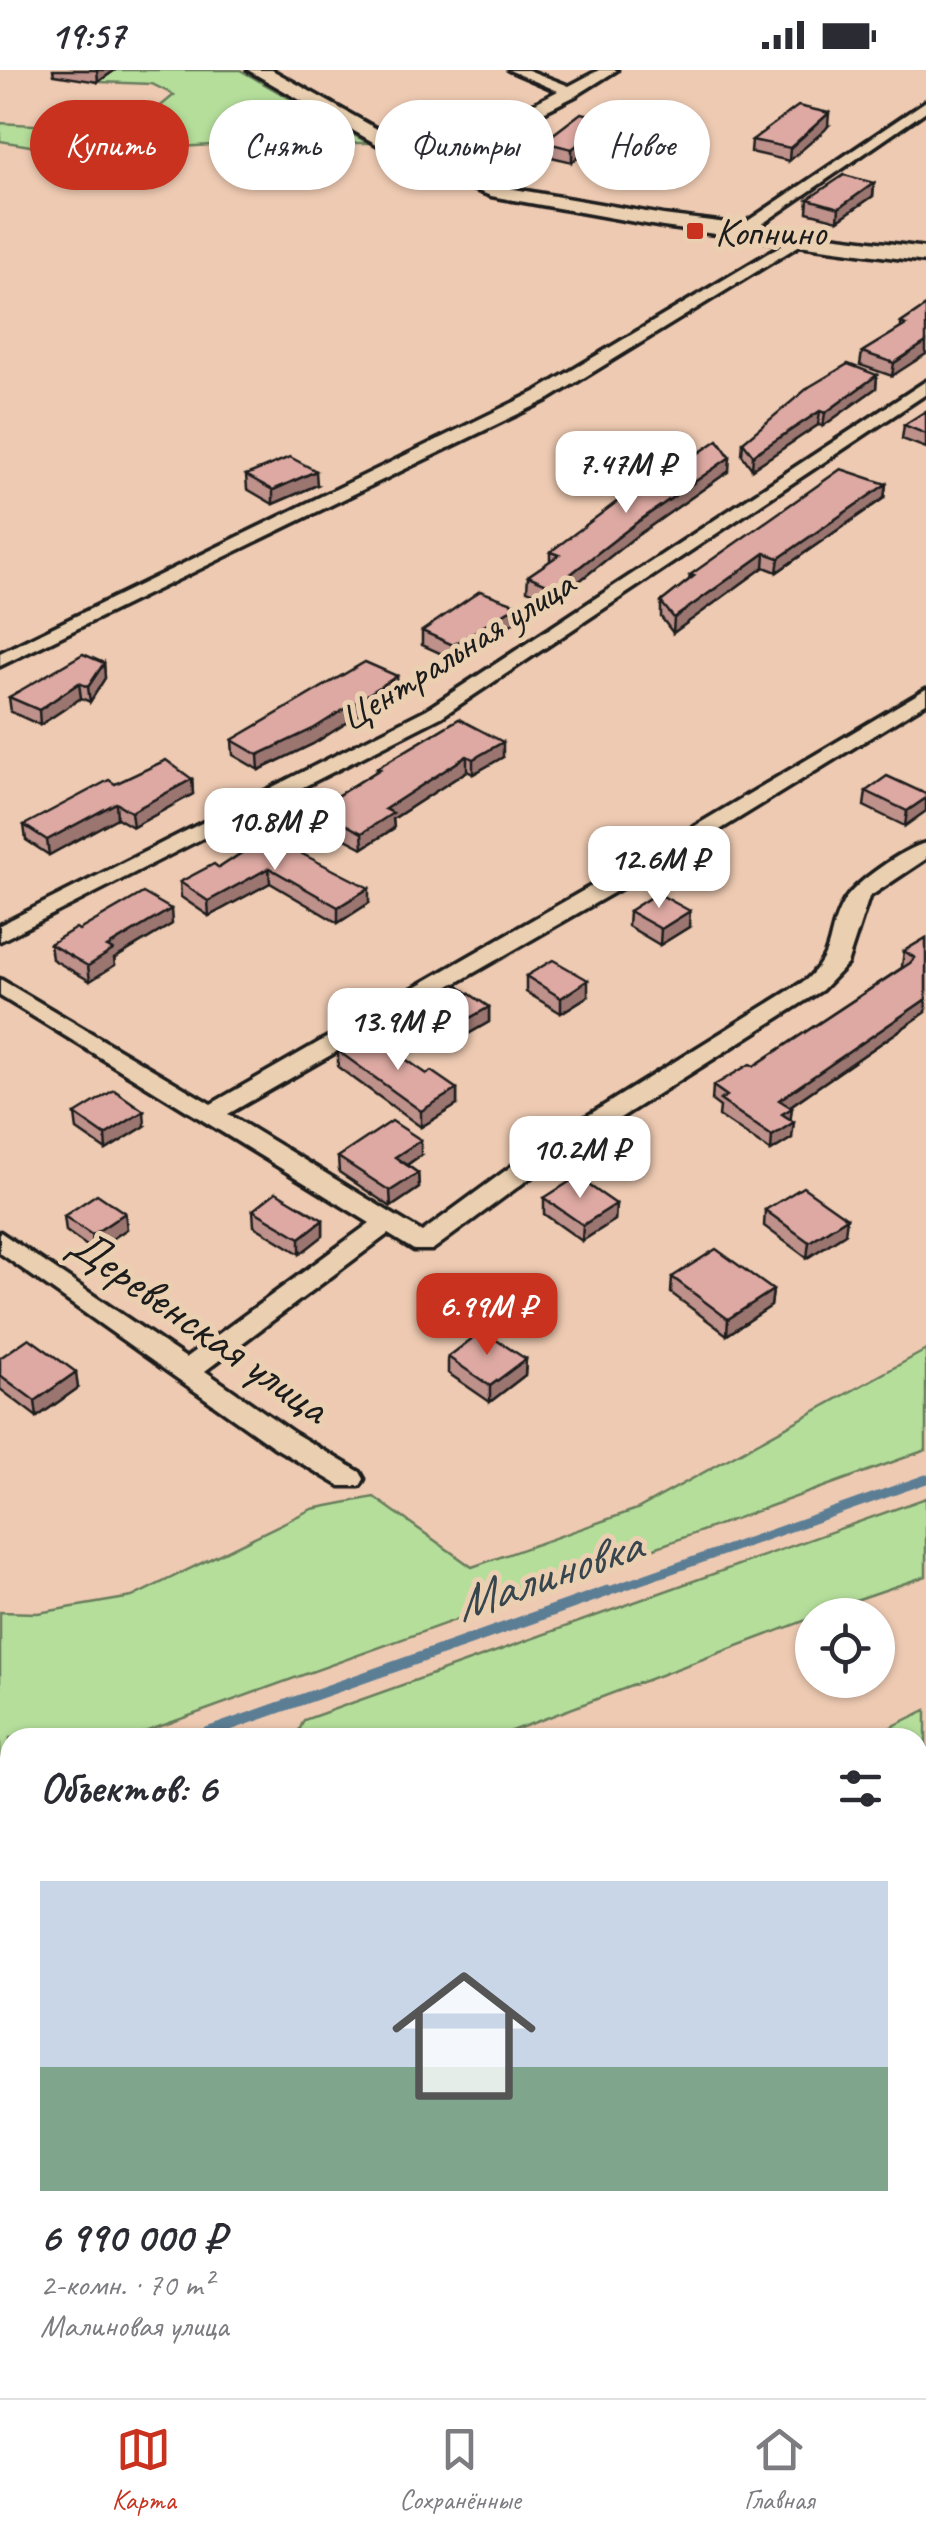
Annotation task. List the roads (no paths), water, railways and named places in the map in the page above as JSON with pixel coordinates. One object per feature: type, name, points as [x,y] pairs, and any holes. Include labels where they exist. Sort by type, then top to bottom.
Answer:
[{"type":"street","points":[[258,70],[375,136]]},
{"type":"street","points":[[516,70],[572,92]]},
{"type":"street","points":[[554,101],[610,70]]},
{"type":"street","points":[[741,232],[926,104]]},
{"type":"street","points":[[496,190],[536,201],[741,232],[926,255]]},
{"type":"street","points":[[0,660],[543,395],[800,240]]},
{"type":"street","name":"Центральная улица","points":[[0,934],[434,714],[926,386]]},
{"type":"street","points":[[209,1115],[671,850],[926,695]]},
{"type":"street","points":[[0,986],[424,1244],[548,1152],[814,985],[836,964],[852,905],[862,892],[926,849]]},
{"type":"street","points":[[188,1370],[388,1222]]},
{"type":"street","name":"Деревенская улица","points":[[0,1241],[284,1440],[350,1479]]},
{"type":"waterway","name":"Малиновка","points":[[601,1594],[926,1479]]},
{"type":"waterway","name":"Малиновка","points":[[221,1728],[608,1591]]},
{"type":"place","name":"Копнино","points":[[695,231]]}]
